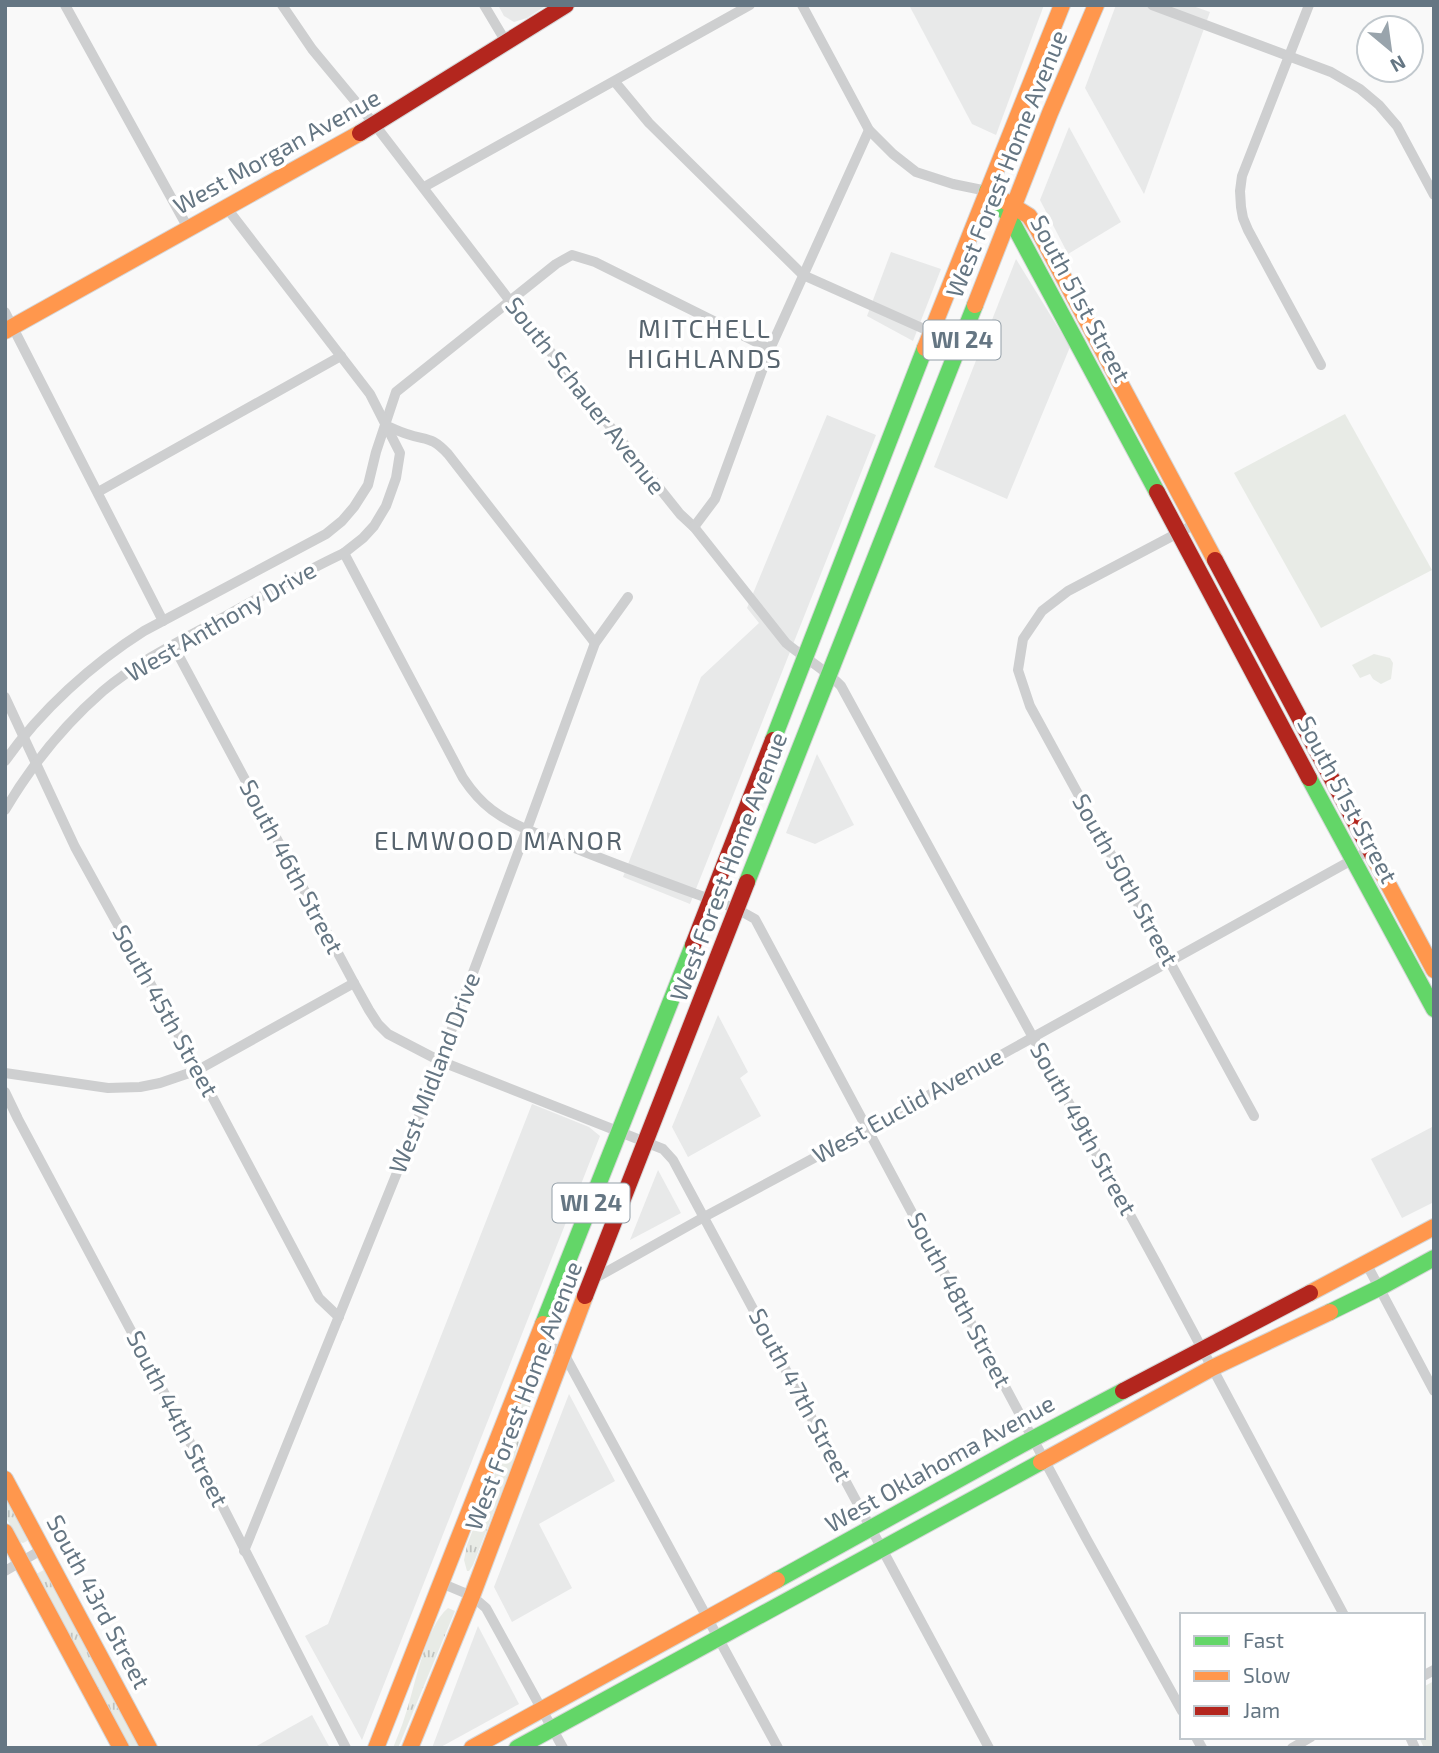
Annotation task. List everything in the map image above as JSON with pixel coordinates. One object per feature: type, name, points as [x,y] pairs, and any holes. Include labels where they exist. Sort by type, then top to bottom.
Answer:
[{"type":"main road","name":"West Morgan Avenue","points":[[8,323],[226,208],[375,125],[566,5]]},
{"type":"main road","name":"West Forest Home Avenue","points":[[411,1747],[472,1596],[592,1280],[632,1137],[724,904],[805,658],[1062,5]]},
{"type":"main road","name":"West Forest Home Avenue","points":[[376,1748],[536,1341],[632,1137],[724,904],[830,675],[1050,113],[1096,5]]},
{"type":"main road","name":"South 51st Street","points":[[987,191],[1012,211],[1029,216],[1037,228],[1434,970]]},
{"type":"main road","name":"South 51st Street","points":[[1012,211],[1352,860],[1434,1009]]},
{"type":"main road","name":"West Oklahoma Avenue","points":[[472,1748],[1033,1438],[1434,1227]]},
{"type":"main road","points":[[1404,1274],[1434,1247]]},
{"type":"main road","name":"West Oklahoma Avenue","points":[[517,1748],[1212,1368],[1379,1288],[1434,1258]]},
{"type":"main road","name":"South 43rd Street","points":[[5,1479],[149,1748]]},
{"type":"main road","name":"South 43rd Street","points":[[5,1532],[121,1748]]},
{"type":"street","points":[[65,5],[188,228]]},
{"type":"street","points":[[282,5],[312,49],[375,125]]},
{"type":"street","points":[[484,5],[506,42]]},
{"type":"street","points":[[424,187],[750,5]]},
{"type":"street","points":[[802,5],[869,130],[916,172],[987,191]]},
{"type":"street","points":[[1152,5],[1331,72],[1360,89],[1379,105],[1397,126],[1434,195]]},
{"type":"street","points":[[1308,5],[1242,176],[1240,191],[1243,218],[1248,230],[1321,365]]},
{"type":"street","points":[[615,82],[649,123],[803,275],[960,345]]},
{"type":"street","name":"South Schauer Avenue","points":[[375,125],[510,301],[680,514],[694,527],[786,643],[805,658]]},
{"type":"street","points":[[694,527],[715,499],[770,349],[869,130]]},
{"type":"street","points":[[226,208],[370,394],[385,425],[409,435],[432,440],[448,454],[595,643]]},
{"type":"street","name":"West Anthony Drive","points":[[5,761],[50,708],[126,642],[327,534],[342,521],[354,508],[368,485],[396,393],[556,264],[572,255],[594,261],[770,349]]},
{"type":"street","points":[[8,323],[163,621]]},
{"type":"street","points":[[98,492],[341,356]]},
{"type":"street","name":"West Anthony Drive","points":[[5,810],[36,764],[64,730],[104,690],[154,655],[344,553],[363,538],[386,506],[397,478],[400,453],[385,425]]},
{"type":"street","points":[[1179,532],[1195,524]]},
{"type":"street","name":"South 50th Street","points":[[1179,532],[1068,591],[1042,611],[1023,639],[1018,670],[1030,706],[1254,1116]]},
{"type":"street","points":[[344,553],[469,787],[492,810],[506,820],[527,829],[724,904]]},
{"type":"street","name":"West Midland Drive","points":[[244,1551],[440,1061],[595,643],[628,597]]},
{"type":"street","name":"South 46th Street","points":[[173,645],[378,1024],[388,1034],[440,1061],[632,1137]]},
{"type":"street","name":"South 49th Street","points":[[805,658],[841,686],[1343,1613]]},
{"type":"street","name":"South 45th Street","points":[[5,697],[75,847],[319,1298],[339,1317]]},
{"type":"street","name":"West Euclid Avenue","points":[[592,1280],[1370,850]]},
{"type":"street","name":"South 48th Street","points":[[724,904],[755,919],[1180,1707]]},
{"type":"street","points":[[5,1073],[107,1088],[150,1085],[178,1078],[198,1070],[354,983]]},
{"type":"street","name":"South 44th Street","points":[[5,1092],[175,1413],[346,1748]]},
{"type":"street","name":"South 47th Street","points":[[632,1137],[663,1149],[673,1160],[989,1748]]},
{"type":"street","points":[[1366,1263],[1434,1391]]},
{"type":"street","points":[[536,1341],[563,1352],[778,1748]]},
{"type":"street","points":[[5,1571],[43,1549]]},
{"type":"street","points":[[441,1583],[472,1596],[486,1608],[563,1748]]},
{"type":"street","points":[[1292,1748],[1308,1739]]},
{"type":"shaded area","points":[[498,5],[547,5],[527,18],[514,22],[504,16]]},
{"type":"shaded area","points":[[909,5],[1044,5],[996,135],[972,124]]},
{"type":"shaded area","points":[[1116,5],[1190,5],[1210,12],[1144,194],[1085,88]]},
{"type":"shaded area","points":[[1069,127],[1121,222],[1068,254],[1040,200]]},
{"type":"shaded area","points":[[891,252],[941,269],[913,341],[867,316]]},
{"type":"shaded area","points":[[1016,259],[1070,347],[1007,499],[934,467]]},
{"type":"shaded area","points":[[827,415],[876,435],[690,904],[623,877],[701,677],[759,623],[747,608]]},
{"type":"shaded area","points":[[817,754],[854,825],[815,844],[786,833]]},
{"type":"shaded area","points":[[718,1015],[748,1072],[740,1078],[761,1116],[688,1157],[672,1127]]},
{"type":"shaded area","points":[[532,1104],[589,1127],[600,1136],[362,1740],[305,1636],[328,1624]]},
{"type":"shaded area","points":[[1434,1126],[1434,1202],[1402,1218],[1371,1159]]},
{"type":"shaded area","points":[[658,1170],[681,1213],[630,1240]]},
{"type":"shaded area","points":[[569,1394],[615,1481],[539,1524],[572,1588],[512,1622],[494,1587]]},
{"type":"shaded area","points":[[478,1626],[519,1704],[439,1748],[432,1748]]},
{"type":"shaded area","points":[[312,1715],[330,1748],[253,1748]]},
{"type":"green space","points":[[1345,414],[1432,570],[1321,628],[1234,473]]},
{"type":"green space","points":[[1374,654],[1390,658],[1393,663],[1391,679],[1381,684],[1370,674],[1360,678],[1352,665]]},
{"type":"green space","points":[[536,1375],[540,1377],[513,1463],[473,1565],[467,1571],[464,1560],[467,1545]]},
{"type":"green space","points":[[5,1495],[28,1538],[23,1543],[5,1516]]},
{"type":"green space","points":[[44,1570],[140,1748],[129,1748],[36,1574]]},
{"type":"green space","points":[[448,1608],[455,1611],[398,1748],[393,1748],[427,1643],[440,1617]]},
{"type":"green space","points":[[1434,1681],[1434,1748],[1424,1748],[1420,1739],[1425,1739],[1425,1686]]},
{"type":"traffic: fast","points":[[987,191],[1009,216],[1157,492]]},
{"type":"traffic: fast","points":[[747,882],[975,305]]},
{"type":"traffic: fast","points":[[773,740],[925,348]]},
{"type":"traffic: fast","points":[[1309,778],[1434,1009]]},
{"type":"traffic: fast","points":[[543,1324],[693,945]]},
{"type":"traffic: fast","points":[[1330,1312],[1434,1258]]},
{"type":"traffic: fast","points":[[777,1580],[1123,1391]]},
{"type":"traffic: fast","points":[[517,1748],[1041,1462]]},
{"type":"traffic: slow","points":[[925,348],[1062,5]]},
{"type":"traffic: slow","points":[[975,305],[1050,113],[1096,5]]},
{"type":"traffic: slow","points":[[5,331],[360,133]]},
{"type":"traffic: slow","points":[[1003,200],[1029,216],[1037,228],[1215,560]]},
{"type":"traffic: slow","points":[[1372,854],[1434,970]]},
{"type":"traffic: slow","points":[[1310,1293],[1434,1227]]},
{"type":"traffic: slow","points":[[410,1748],[472,1596],[585,1296]]},
{"type":"traffic: slow","points":[[1041,1462],[1212,1368],[1330,1312]]},
{"type":"traffic: slow","points":[[376,1748],[543,1324]]},
{"type":"traffic: slow","points":[[5,1479],[149,1748]]},
{"type":"traffic: slow","points":[[5,1532],[121,1748]]},
{"type":"traffic: slow","points":[[472,1748],[777,1580]]},
{"type":"traffic: jam","points":[[360,133],[566,5]]},
{"type":"traffic: jam","points":[[1157,492],[1309,778]]},
{"type":"traffic: jam","points":[[1215,560],[1372,854]]},
{"type":"traffic: jam","points":[[693,945],[773,740]]},
{"type":"traffic: jam","points":[[585,1296],[747,882]]},
{"type":"traffic: jam","points":[[1123,1391],[1310,1293]]},
{"type":"district","name":"MITCHELL HIGHLANDS","points":[[705,344]]},
{"type":"district","name":"ELMWOOD MANOR","points":[[499,841]]}]
